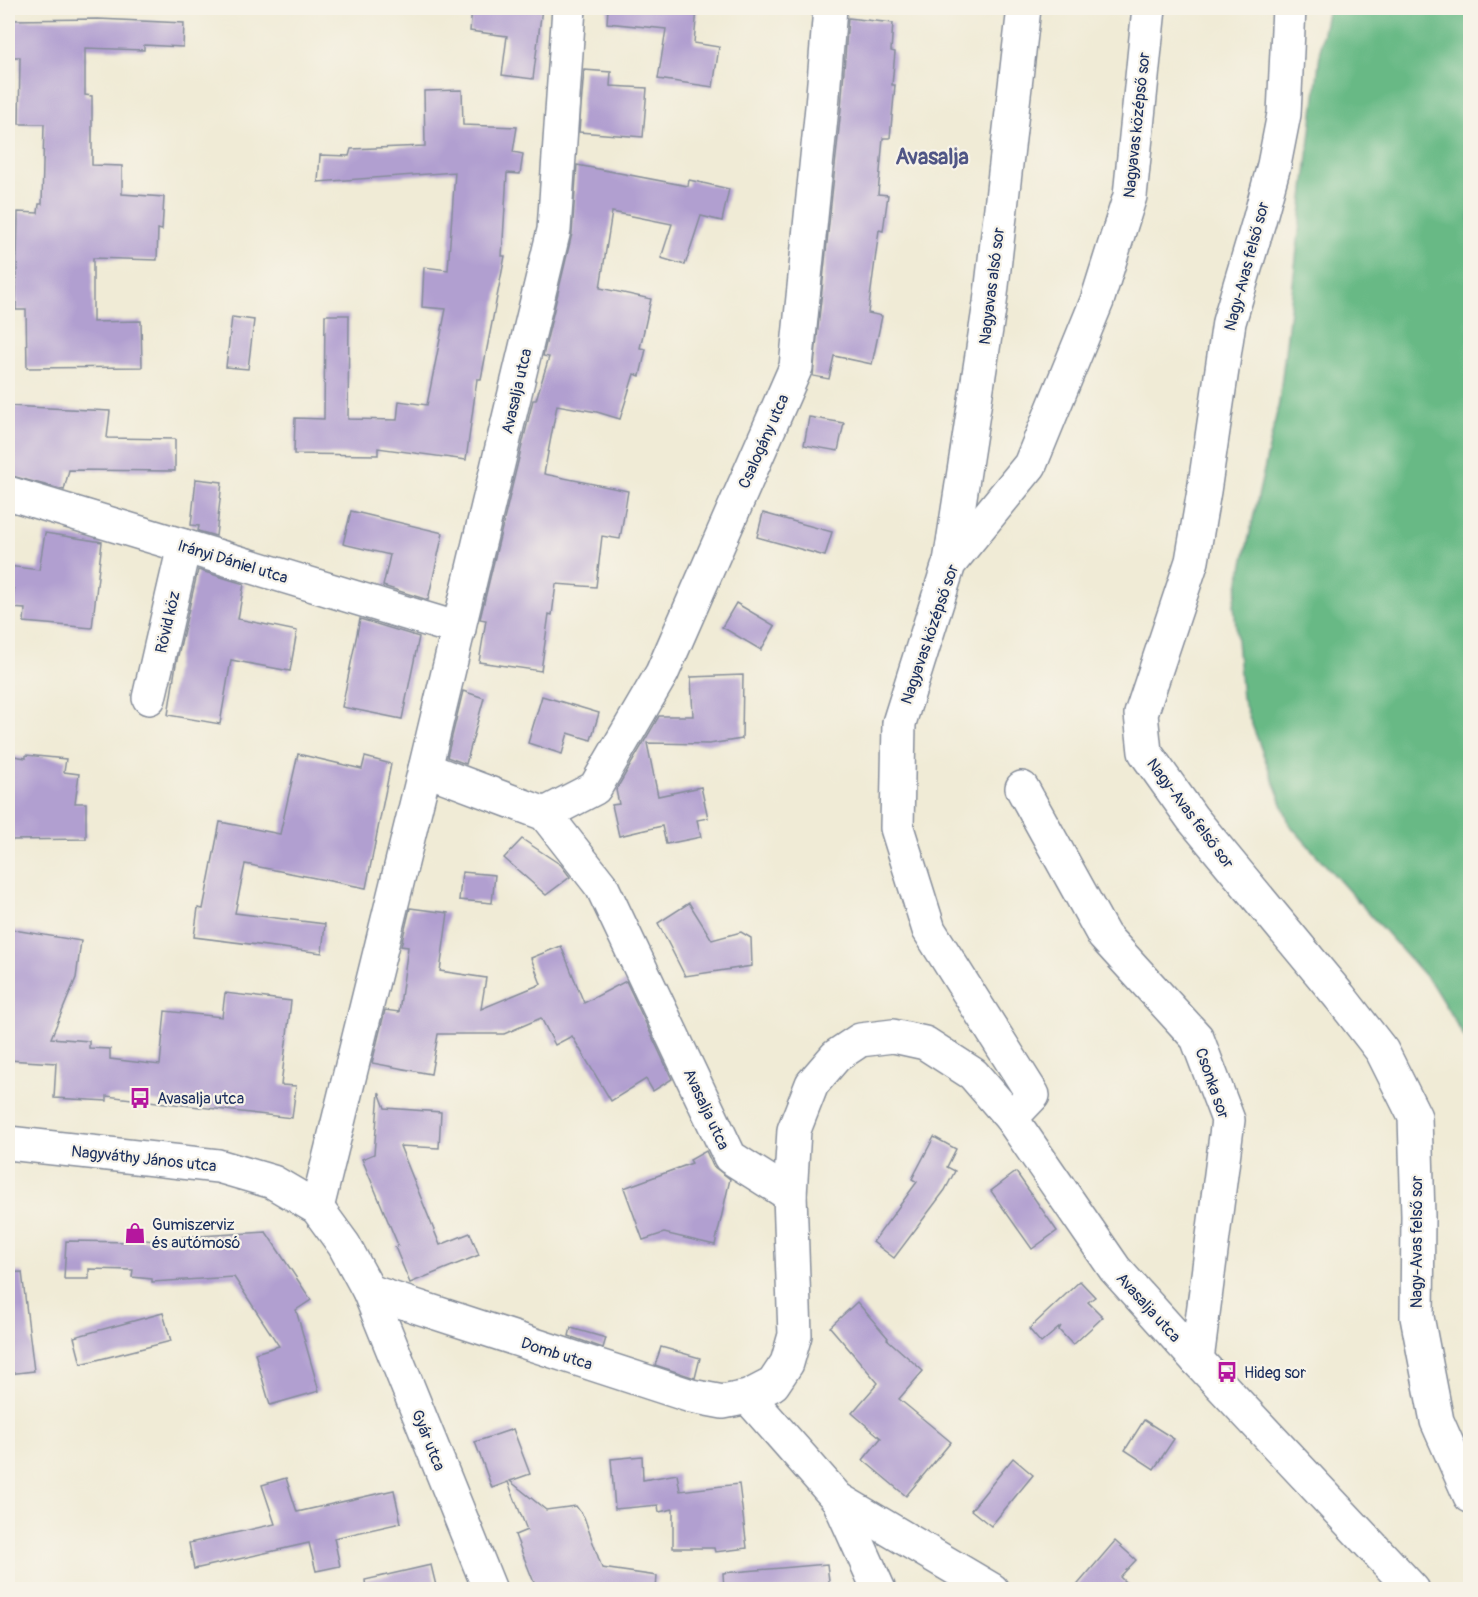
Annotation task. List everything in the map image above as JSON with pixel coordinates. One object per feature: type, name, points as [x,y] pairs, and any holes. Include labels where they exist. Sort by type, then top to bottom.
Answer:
[{"type":"street","name":"Avasalja utca","points":[[316,1208],[425,769],[554,230],[569,8]]},
{"type":"street","name":"Csalogány utca","points":[[546,814],[596,788],[662,673],[796,367],[830,8]]},
{"type":"street","name":"Nagyavas alsó sor","points":[[949,564],[990,303],[1024,8]]},
{"type":"street","name":"Nagyavas középső sor","points":[[1011,1118],[1033,1095],[929,930],[897,828],[899,723],[949,564],[1030,465],[1097,301],[1130,196],[1149,8]]},
{"type":"street","name":"Nagy-Avas felső sor","points":[[1289,8],[1284,114],[1245,274],[1229,322],[1192,561],[1141,714],[1145,752],[1192,818],[1382,1051],[1415,1117],[1418,1216],[1416,1317],[1437,1421],[1470,1496]]},
{"type":"street","name":"Irányi Dániel utca","points":[[8,493],[459,629]]},
{"type":"street","name":"Rövid köz","points":[[149,698],[184,546]]},
{"type":"street","points":[[425,769],[546,814]]},
{"type":"street","name":"Csonka sor","points":[[1022,788],[1104,936],[1197,1038],[1228,1120],[1197,1360]]},
{"type":"street","name":"Avasalja utca","points":[[546,814],[602,887],[730,1157],[790,1195],[794,1130],[812,1084],[836,1056],[860,1040],[893,1036],[925,1043],[973,1074],[1011,1118],[1115,1269],[1197,1360]]},
{"type":"street","name":"Nagyváthy János utca","points":[[8,1143],[218,1166],[273,1182],[316,1208],[344,1245],[369,1291]]},
{"type":"street","name":"Domb utca","points":[[369,1291],[692,1396],[723,1402],[748,1397],[773,1384],[787,1363],[795,1335],[790,1195]]},
{"type":"street","name":"Gyár utca","points":[[369,1291],[490,1590]]},
{"type":"street","points":[[1197,1360],[1413,1590]]},
{"type":"street","points":[[748,1397],[838,1499],[879,1590]]},
{"type":"street","points":[[838,1499],[992,1590]]},
{"type":"green space","points":[[1328,8],[1470,8],[1470,1046],[1432,984],[1290,825],[1242,698],[1234,604],[1279,403],[1322,37]]},
{"type":"building","points":[[472,8],[542,8],[533,79],[502,75],[507,36],[470,31]]},
{"type":"building","points":[[608,8],[697,8],[694,43],[719,47],[713,87],[658,79],[666,29],[607,23]]},
{"type":"building","points":[[848,18],[893,23],[891,51],[895,52],[892,85],[895,85],[890,138],[883,138],[878,194],[888,195],[883,231],[879,230],[868,313],[882,316],[872,364],[834,356],[829,379],[813,376],[841,109]]},
{"type":"building","points":[[98,19],[184,23],[183,47],[144,45],[144,50],[85,48],[85,95],[92,96],[92,165],[122,166],[122,194],[164,197],[162,230],[158,229],[157,260],[93,258],[93,322],[141,321],[142,367],[27,368],[26,310],[16,310],[18,212],[38,213],[39,204],[42,204],[44,124],[19,124],[20,57],[11,57],[11,20]]},
{"type":"building","points":[[584,70],[611,72],[610,86],[647,88],[643,137],[579,132]]},
{"type":"building","points":[[462,90],[463,125],[517,127],[513,152],[523,154],[520,174],[507,173],[502,256],[505,256],[481,379],[477,379],[466,460],[378,448],[378,455],[294,454],[295,418],[324,419],[325,315],[349,315],[348,419],[397,420],[399,401],[427,405],[446,309],[422,307],[424,267],[448,270],[455,172],[318,182],[320,155],[349,156],[351,149],[425,146],[424,91]]},
{"type":"building","points":[[577,165],[688,186],[689,180],[729,189],[722,221],[701,216],[685,265],[661,258],[672,224],[612,212],[600,288],[651,299],[640,348],[646,349],[640,376],[634,374],[620,419],[597,412],[557,405],[544,474],[628,491],[620,539],[602,536],[596,587],[556,584],[552,615],[549,614],[541,671],[479,662],[486,620],[480,619],[533,400],[536,400],[549,357],[543,356],[572,234]]},
{"type":"building","points":[[232,317],[254,320],[248,369],[226,367]]},
{"type":"building","points":[[8,406],[110,411],[107,438],[175,439],[175,471],[69,470],[64,490],[8,475]]},
{"type":"building","points":[[809,417],[844,423],[838,451],[804,445]]},
{"type":"building","points":[[196,479],[222,482],[216,536],[198,531],[199,526],[191,525]]},
{"type":"building","points":[[351,511],[443,533],[428,600],[383,586],[390,555],[343,544]]},
{"type":"building","points":[[763,513],[832,532],[825,556],[757,537]]},
{"type":"building","points":[[45,533],[102,542],[92,628],[24,622],[25,609],[12,608],[14,589],[8,588],[8,566],[39,570]]},
{"type":"building","points":[[198,570],[244,584],[238,619],[297,631],[290,671],[231,660],[220,724],[168,715],[176,664]]},
{"type":"building","points":[[736,603],[775,626],[761,650],[722,627]]},
{"type":"building","points":[[360,619],[419,637],[402,719],[342,707]]},
{"type":"building","points":[[743,675],[742,739],[709,744],[647,743],[658,796],[701,787],[708,818],[697,820],[701,837],[666,844],[662,826],[619,836],[612,805],[619,804],[616,790],[659,716],[693,716],[691,677]]},
{"type":"building","points":[[463,691],[484,698],[466,764],[447,757]]},
{"type":"building","points":[[542,696],[599,713],[591,740],[568,733],[562,754],[528,743]]},
{"type":"building","points":[[298,754],[362,769],[365,757],[391,764],[366,888],[245,864],[235,913],[325,924],[322,953],[194,937],[198,908],[203,909],[220,822],[280,834]]},
{"type":"building","points":[[8,755],[66,759],[64,772],[79,774],[75,803],[86,803],[86,839],[8,840]]},
{"type":"building","points":[[522,839],[561,865],[570,877],[546,895],[504,858]]},
{"type":"building","points":[[462,872],[495,875],[492,903],[459,900]]},
{"type":"building","points":[[689,903],[712,940],[741,932],[751,938],[752,966],[685,976],[658,923]]},
{"type":"building","points":[[410,908],[448,913],[440,971],[486,978],[481,1009],[541,984],[531,958],[561,946],[584,1003],[626,981],[672,1079],[653,1091],[646,1079],[611,1101],[572,1036],[555,1045],[541,1018],[504,1034],[438,1034],[431,1074],[372,1063],[385,1010],[399,1012],[408,947],[401,946]]},
{"type":"building","points":[[8,929],[81,941],[76,978],[51,1038],[89,1041],[89,1048],[110,1049],[110,1059],[160,1065],[165,1011],[222,1017],[225,993],[291,1001],[281,1085],[296,1086],[292,1118],[107,1096],[107,1101],[54,1098],[56,1063],[8,1060]]},
{"type":"building","points":[[379,1092],[385,1108],[441,1112],[439,1148],[400,1146],[440,1245],[470,1233],[479,1255],[410,1283],[395,1247],[398,1245],[362,1159],[374,1154]]},
{"type":"building","points":[[934,1137],[956,1149],[947,1167],[955,1171],[945,1190],[894,1258],[873,1242],[917,1182],[912,1179]]},
{"type":"building","points":[[706,1151],[713,1166],[730,1179],[715,1245],[664,1233],[643,1240],[624,1188],[692,1163],[690,1160]]},
{"type":"building","points":[[1016,1172],[1057,1231],[1032,1249],[991,1191]]},
{"type":"building","points":[[266,1232],[311,1300],[296,1310],[319,1391],[270,1405],[255,1353],[279,1346],[234,1277],[152,1282],[152,1279],[132,1277],[133,1270],[89,1269],[89,1279],[64,1279],[66,1241],[135,1242],[136,1239],[182,1244],[182,1237]]},
{"type":"building","points":[[22,1272],[34,1371],[8,1374],[8,1273]]},
{"type":"building","points":[[1080,1281],[1095,1297],[1088,1302],[1103,1317],[1073,1345],[1059,1330],[1061,1326],[1041,1343],[1029,1329]]},
{"type":"building","points":[[857,1302],[887,1339],[923,1371],[899,1399],[951,1442],[906,1496],[863,1460],[881,1438],[852,1413],[878,1383],[830,1327]]},
{"type":"building","points":[[163,1313],[171,1341],[81,1364],[74,1337]]},
{"type":"building","points":[[571,1328],[606,1338],[603,1348],[569,1336]]},
{"type":"building","points":[[661,1347],[700,1358],[695,1378],[655,1365]]},
{"type":"building","points":[[1144,1420],[1174,1439],[1154,1469],[1125,1450]]},
{"type":"building","points":[[513,1429],[530,1474],[510,1481],[546,1510],[576,1506],[584,1517],[602,1568],[657,1576],[656,1590],[537,1590],[515,1535],[527,1530],[508,1482],[492,1488],[475,1442]]},
{"type":"building","points":[[642,1456],[643,1480],[677,1474],[680,1491],[739,1484],[747,1548],[715,1552],[714,1548],[673,1548],[673,1509],[659,1512],[658,1505],[615,1509],[611,1459]]},
{"type":"building","points":[[1013,1458],[1033,1475],[991,1526],[971,1510]]},
{"type":"building","points":[[286,1478],[297,1512],[394,1490],[401,1523],[334,1538],[340,1566],[316,1571],[309,1543],[194,1569],[189,1543],[275,1524],[262,1485]]},
{"type":"building","points":[[1115,1541],[1136,1560],[1120,1577],[1133,1590],[1073,1590]]},
{"type":"building","points":[[827,1564],[830,1590],[724,1590],[723,1573]]},
{"type":"building","points":[[431,1565],[437,1590],[366,1590],[365,1580]]},
{"type":"place","name":"Avasalja utca","points":[[140,1098]]},
{"type":"place","name":"Gumiszerviz és autómosó","points":[[135,1233]]},
{"type":"place","name":"Hideg sor","points":[[1227,1372]]},
{"type":"district","name":"Avasalja","points":[[932,156]]}]
